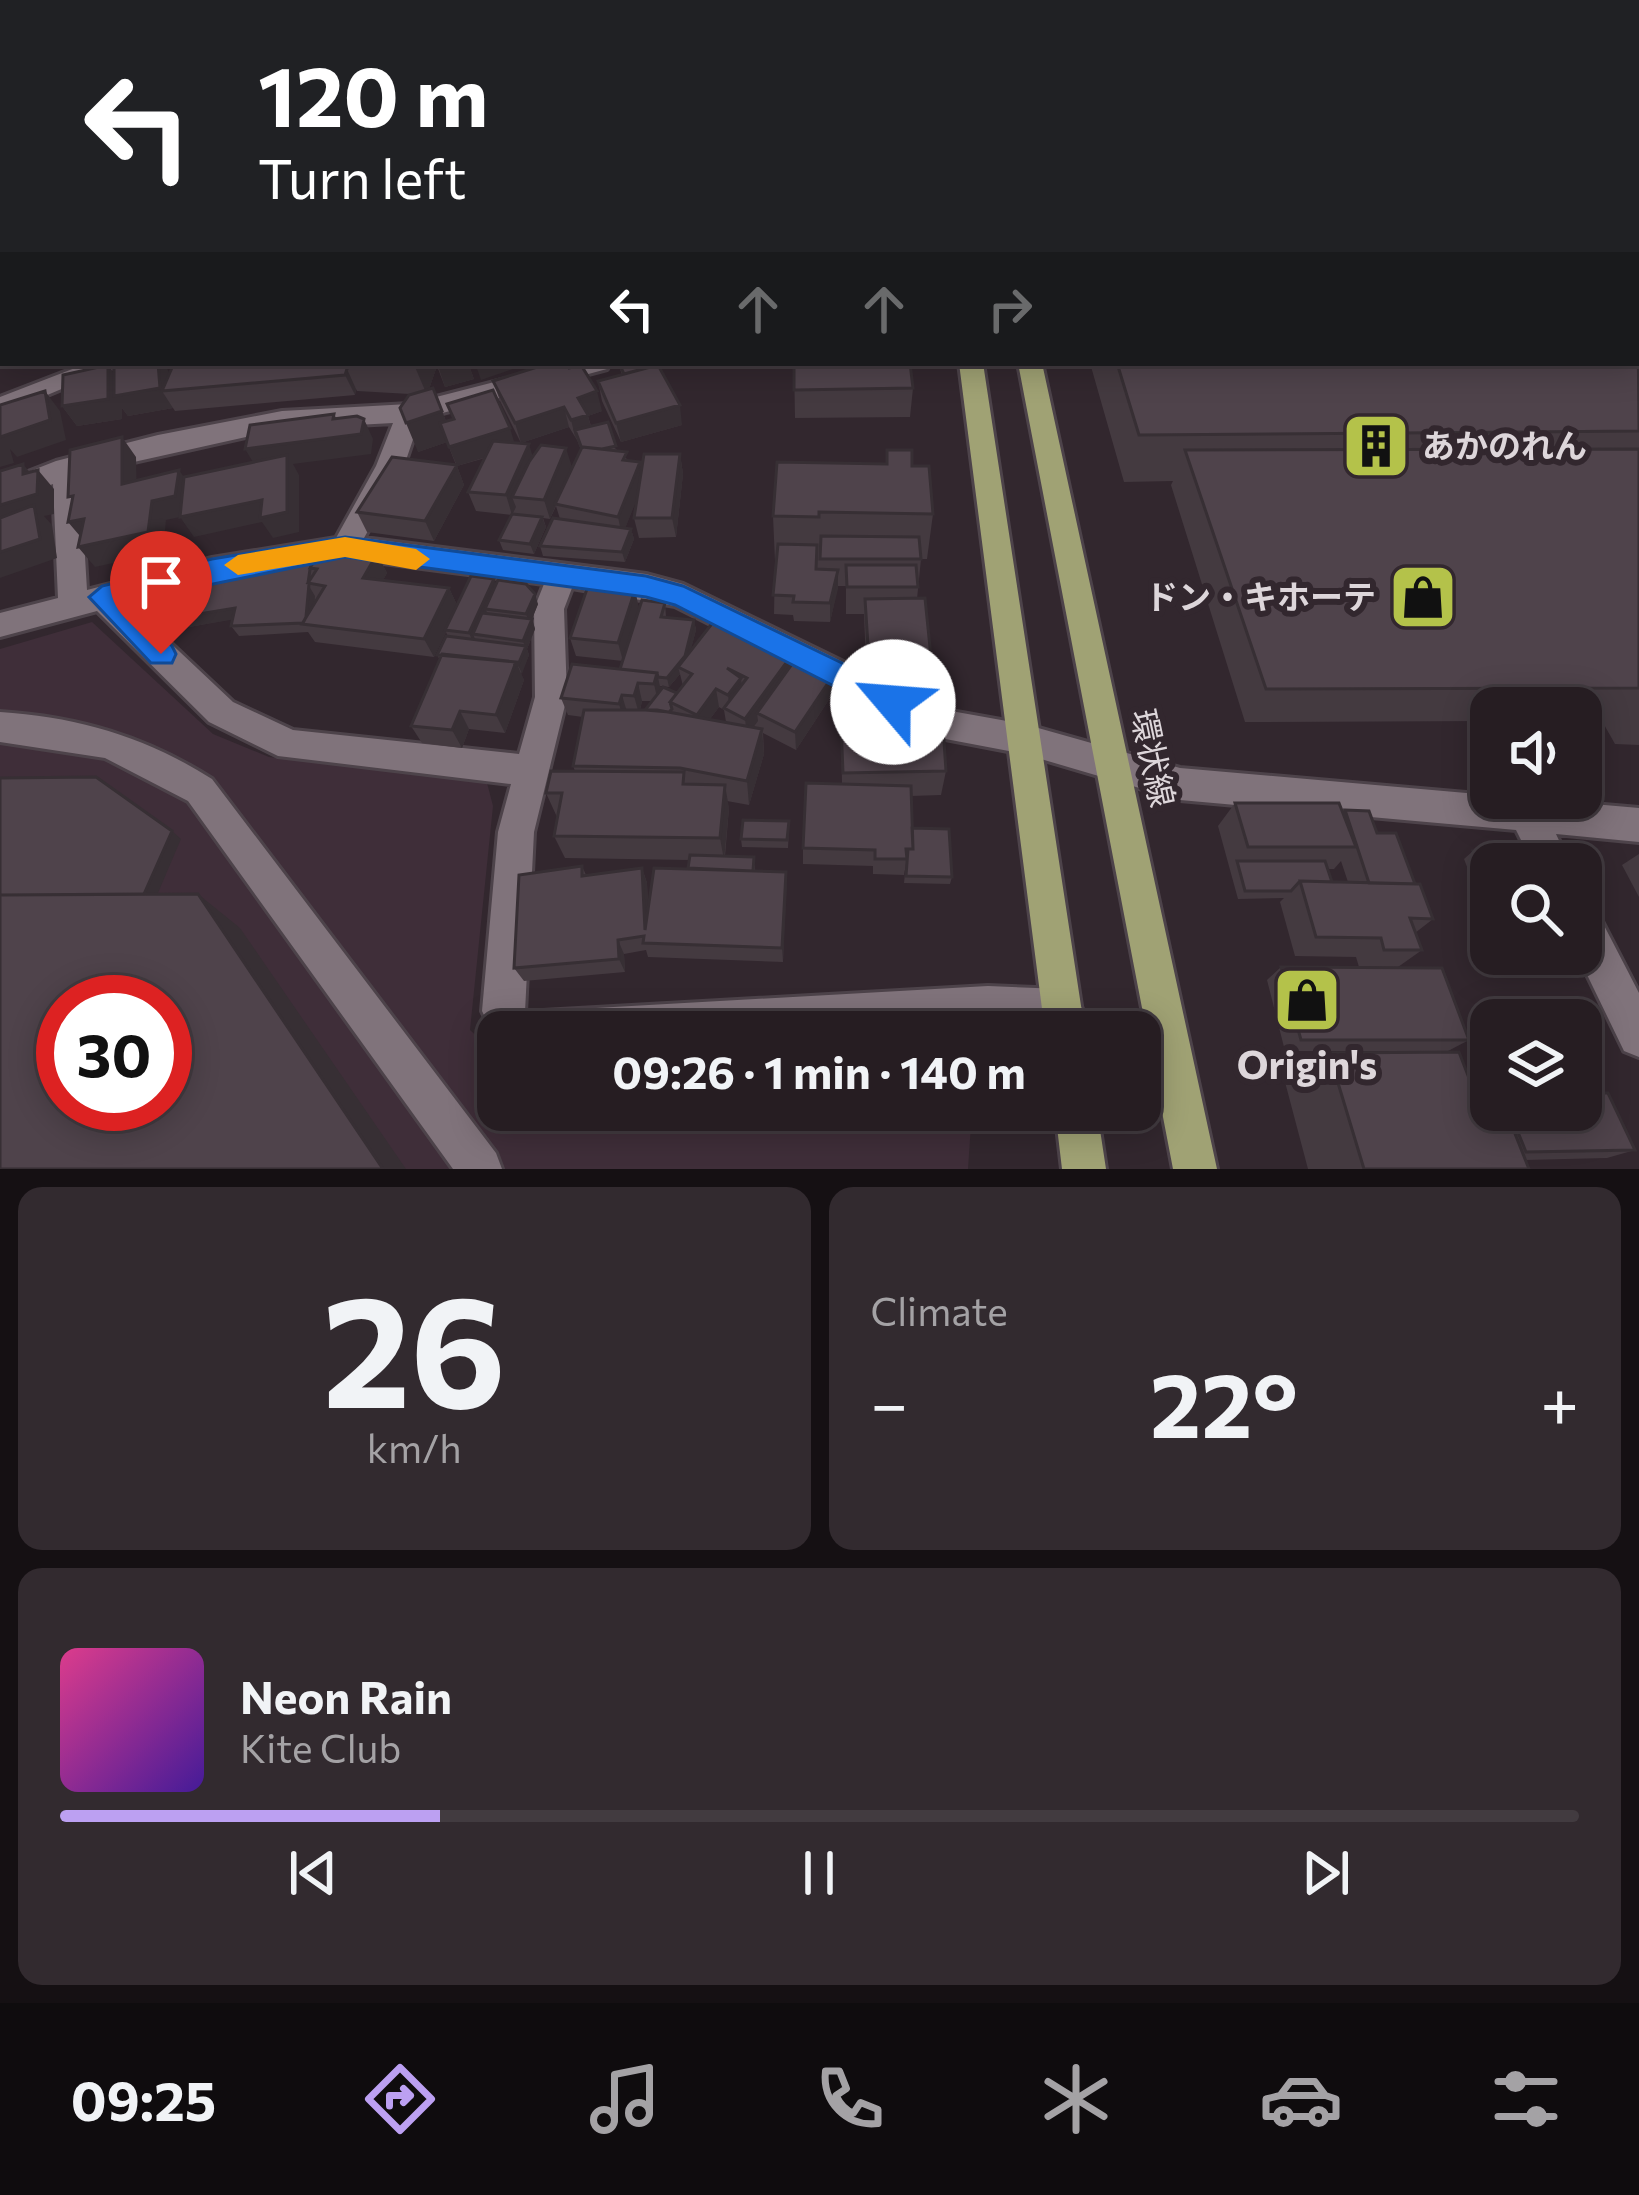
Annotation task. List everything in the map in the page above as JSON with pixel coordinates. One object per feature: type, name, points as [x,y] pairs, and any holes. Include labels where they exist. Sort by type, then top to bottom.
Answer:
[{"type":"main road","points":[[971,366],[1062,1011]]},
{"type":"main road","name":"環状線","points":[[1031,366],[1195,1169]]},
{"type":"main road","points":[[1079,1131],[1084,1169]]},
{"type":"street","points":[[0,406],[103,366]]},
{"type":"street","points":[[0,494],[66,468],[282,420],[410,413],[587,366]]},
{"type":"street","points":[[345,547],[390,466],[410,413]]},
{"type":"street","points":[[66,468],[88,600],[221,712],[290,745],[529,771]]},
{"type":"street","points":[[0,625],[212,569],[345,547],[561,579],[646,586],[683,596],[935,723],[1024,739],[1180,784],[1470,812]]},
{"type":"street","points":[[503,1011],[516,832],[551,697],[549,609],[561,579]]},
{"type":"street","points":[[0,728],[65,730],[111,742],[162,764],[200,790],[480,1169]]},
{"type":"street","points":[[1556,819],[1639,825]]},
{"type":"street","points":[[1602,963],[1639,1036]]},
{"type":"street","points":[[899,1011],[988,1006],[1015,1011]]},
{"type":"shaded area","points":[[92,622],[213,734],[269,757],[487,783],[493,806],[470,1030],[477,1036],[477,1131],[971,1131],[968,1169],[0,1169],[0,649]]},
{"type":"building","points":[[108,366],[108,399],[62,406],[63,375]]},
{"type":"building","points":[[114,366],[158,366],[160,388],[114,396]]},
{"type":"building","points":[[173,366],[347,369],[345,375],[162,391]]},
{"type":"building","points":[[540,366],[582,366],[597,391],[578,398],[588,415],[571,420],[564,407],[515,423],[493,381]]},
{"type":"building","points":[[620,366],[653,366],[624,374]]},
{"type":"building","points":[[659,366],[680,405],[616,423],[598,381]]},
{"type":"building","points":[[794,366],[910,366],[913,388],[794,390]]},
{"type":"building","points":[[1118,366],[1638,366],[1639,431],[1139,435]]},
{"type":"building","points":[[433,388],[442,411],[406,423],[400,408],[409,395]]},
{"type":"building","points":[[493,390],[510,428],[449,447],[440,423],[454,419],[447,404]]},
{"type":"building","points":[[45,391],[50,420],[0,437],[0,405]]},
{"type":"building","points":[[334,414],[333,419],[364,419],[361,434],[245,449],[250,425]]},
{"type":"building","points":[[608,422],[616,446],[582,449],[575,430]]},
{"type":"building","points":[[122,437],[122,484],[179,470],[175,496],[152,501],[148,532],[78,547],[84,519],[68,522],[73,496],[68,497],[70,450]]},
{"type":"building","points":[[493,441],[529,444],[506,495],[468,492]]},
{"type":"building","points":[[541,445],[566,448],[544,500],[512,497],[529,462]]},
{"type":"building","points":[[582,447],[627,452],[623,460],[640,462],[618,517],[555,504]]},
{"type":"building","name":"ドン・キホーテ","points":[[1639,449],[1639,688],[1266,689],[1185,450]]},
{"type":"building","points":[[887,450],[912,450],[912,466],[929,466],[933,514],[773,516],[777,462],[887,464]]},
{"type":"building","points":[[644,454],[680,454],[672,518],[634,518]]},
{"type":"building","points":[[287,455],[287,512],[260,518],[262,500],[180,517],[184,477]]},
{"type":"building","points":[[392,457],[457,465],[425,521],[357,512]]},
{"type":"building","points":[[23,464],[23,474],[38,470],[37,494],[0,505],[0,471]]},
{"type":"building","points":[[34,505],[40,539],[0,552],[0,518]]},
{"type":"building","points":[[512,514],[542,517],[530,544],[499,540]]},
{"type":"building","points":[[553,518],[631,529],[622,552],[540,546]]},
{"type":"building","points":[[821,536],[919,537],[921,559],[820,559]]},
{"type":"building","points":[[778,544],[817,545],[816,569],[838,570],[830,603],[793,602],[794,596],[773,595]]},
{"type":"building","points":[[322,547],[377,554],[363,578],[449,588],[424,639],[302,624],[325,586],[308,583]]},
{"type":"building","points":[[304,554],[303,564],[311,563],[303,623],[231,626],[235,608],[181,617],[191,574],[206,572],[205,579],[215,578],[217,570],[244,565],[242,572],[249,571],[250,563],[275,560],[273,568],[282,566],[284,557]]},
{"type":"building","points":[[846,565],[916,565],[918,587],[847,587]]},
{"type":"building","points":[[471,576],[494,579],[469,633],[445,630]]},
{"type":"building","points":[[498,580],[526,584],[535,594],[526,614],[485,609]]},
{"type":"building","points":[[588,586],[635,590],[618,643],[570,638]]},
{"type":"building","points":[[925,598],[931,657],[888,657],[886,645],[868,646],[865,599]]},
{"type":"building","points":[[642,600],[665,603],[661,617],[694,620],[685,656],[667,678],[620,669]]},
{"type":"building","points":[[482,613],[532,619],[523,641],[473,634]]},
{"type":"building","points":[[714,621],[789,659],[745,719],[724,708],[747,678],[727,668],[741,678],[728,695],[716,689],[697,715],[670,702],[692,674],[678,667]]},
{"type":"building","points":[[446,636],[526,646],[518,665],[437,655]]},
{"type":"building","points":[[442,654],[516,662],[496,715],[460,711],[452,730],[411,726]]},
{"type":"building","points":[[795,660],[832,677],[795,732],[757,713]]},
{"type":"building","points":[[572,664],[657,673],[654,684],[638,683],[634,696],[622,695],[619,704],[561,698]]},
{"type":"building","points":[[663,687],[677,693],[670,702],[672,709],[645,710]]},
{"type":"building","points":[[866,688],[943,726],[946,771],[843,773],[841,724]]},
{"type":"building","points":[[584,710],[657,710],[762,729],[747,781],[680,768],[573,766]]},
{"type":"building","points":[[551,771],[684,772],[683,784],[725,785],[720,838],[554,836],[562,793],[546,793]]},
{"type":"building","points":[[96,777],[172,831],[144,894],[0,895],[0,778]]},
{"type":"building","points":[[806,783],[911,786],[913,849],[906,849],[907,859],[875,859],[875,850],[803,848]]},
{"type":"building","points":[[1235,803],[1339,803],[1356,847],[1248,847]]},
{"type":"building","points":[[1345,810],[1369,811],[1377,833],[1396,833],[1415,884],[1369,883]]},
{"type":"building","points":[[743,820],[789,821],[787,840],[741,839]]},
{"type":"building","points":[[912,828],[949,829],[952,877],[906,876]]},
{"type":"building","points":[[690,855],[754,857],[753,871],[688,868]]},
{"type":"building","points":[[1237,861],[1325,861],[1332,882],[1300,881],[1291,891],[1245,891]]},
{"type":"building","points":[[582,866],[582,876],[642,868],[645,930],[654,868],[786,872],[782,948],[643,943],[644,936],[618,940],[619,959],[514,968],[519,875]]},
{"type":"building","points":[[1300,881],[1420,884],[1433,919],[1410,918],[1422,950],[1384,950],[1381,938],[1316,937]]},
{"type":"building","points":[[198,894],[383,1169],[0,1169],[0,895]]},
{"type":"building","points":[[1281,967],[1442,968],[1469,1040],[1301,1040]]},
{"type":"building","points":[[1459,1052],[1470,1081],[1470,1131],[1514,1131],[1529,1169],[1364,1169],[1329,1053]]},
{"type":"building","points":[[1602,1093],[1608,1093],[1635,1150],[1526,1152],[1518,1131],[1602,1131]]},
{"type":"slow traffic","points":[[238,565],[345,547],[416,559]]},
{"type":"place","name":"あかのれん","points":[[1376,446]]},
{"type":"place","name":"ドン・キホーテ","points":[[1423,597]]},
{"type":"place","name":"Origin's","points":[[1307,1000]]},
{"type":"route","points":[[161,654],[102,597],[212,569],[345,547],[561,579],[646,586],[683,596],[893,702]]}]
